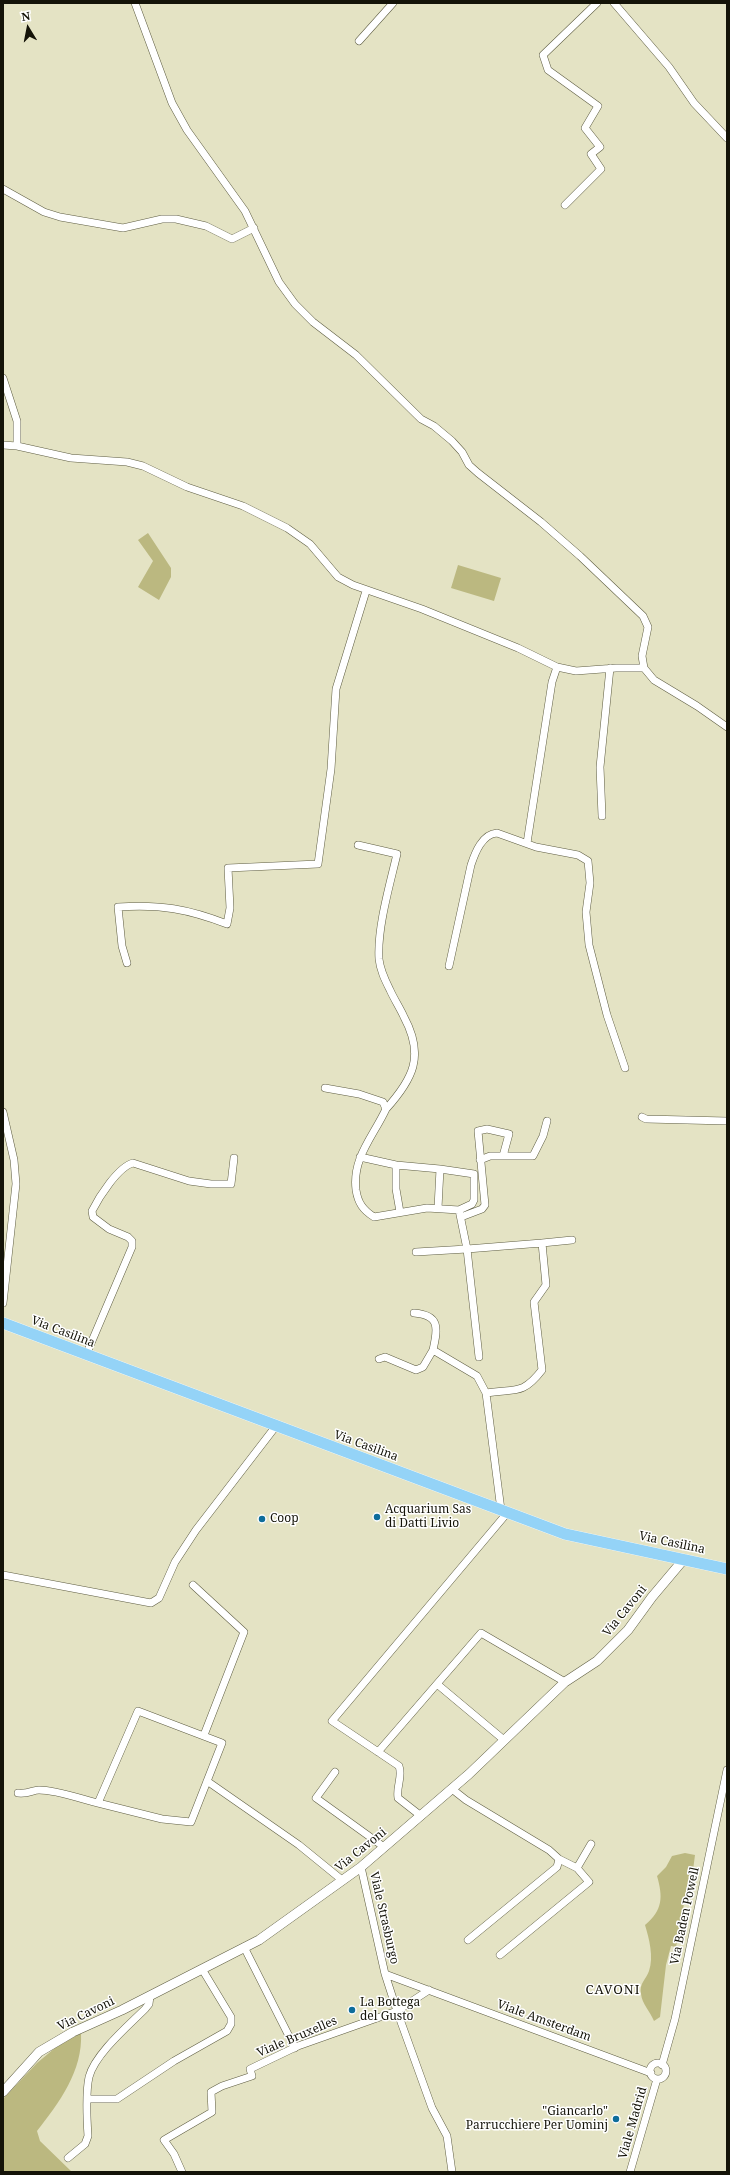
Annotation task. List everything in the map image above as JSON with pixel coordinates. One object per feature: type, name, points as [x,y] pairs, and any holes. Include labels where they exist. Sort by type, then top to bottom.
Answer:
[{"type":"main road","name":"Via Casilina","points":[[3,1323],[565,1534],[727,1569]]},
{"type":"street","points":[[135,3],[172,103],[187,130],[245,211],[279,282],[312,322],[365,363],[421,419],[434,426],[452,442],[462,452],[474,469],[574,551],[643,616],[648,627],[642,656],[644,668],[654,680],[697,706],[727,727]]},
{"type":"street","points":[[359,41],[393,3]]},
{"type":"street","points":[[565,205],[601,169],[591,154],[600,147],[584,128],[598,106],[548,70],[544,63],[543,55],[597,3]]},
{"type":"street","points":[[614,3],[669,67],[694,103],[727,138]]},
{"type":"street","points":[[3,189],[44,212],[60,218],[109,226],[123,228],[162,219],[176,219],[206,226],[232,239],[254,228]]},
{"type":"street","points":[[3,378],[17,421],[17,446]]},
{"type":"street","points":[[3,445],[17,446],[71,458],[134,463],[187,487],[243,506],[301,536],[319,552],[327,565],[338,577],[366,591],[422,609],[518,648],[556,667],[576,671],[610,668],[644,668]]},
{"type":"street","points":[[127,963],[122,946],[118,907],[179,908],[227,924],[230,908],[228,868],[318,864],[331,769],[336,689],[366,591]]},
{"type":"street","points":[[527,843],[552,682],[556,667]]},
{"type":"street","points":[[602,816],[600,767],[610,668]]},
{"type":"street","points":[[449,966],[471,865],[482,842],[491,834],[497,834],[536,847],[578,856],[588,861],[590,883],[586,912],[589,945],[607,1015],[625,1068]]},
{"type":"street","points":[[358,845],[397,854],[388,894],[379,959],[383,974],[414,1039],[416,1052],[414,1065],[407,1079],[386,1110],[360,1157],[355,1181],[358,1200],[365,1211],[374,1217],[427,1208],[438,1208],[460,1214],[482,1209],[485,1205],[478,1131],[486,1129],[509,1134],[503,1156]]},
{"type":"street","points":[[325,1088],[359,1094],[383,1102],[386,1110]]},
{"type":"street","points":[[3,1112],[5,1132],[14,1160],[16,1184],[6,1238],[3,1303]]},
{"type":"street","points":[[642,1117],[646,1119],[727,1121]]},
{"type":"street","points":[[480,1160],[490,1156],[533,1156],[543,1136],[547,1121]]},
{"type":"street","points":[[360,1157],[396,1165],[474,1174],[474,1200],[472,1204],[460,1214]]},
{"type":"street","points":[[86,1354],[132,1247],[132,1242],[128,1238],[109,1229],[93,1217],[92,1211],[113,1180],[127,1164],[133,1163],[189,1181],[211,1184],[231,1184],[234,1158]]},
{"type":"street","points":[[396,1165],[396,1189],[400,1212]]},
{"type":"street","points":[[438,1208],[440,1169]]},
{"type":"street","points":[[460,1214],[467,1249],[479,1357]]},
{"type":"street","points":[[416,1252],[572,1240]]},
{"type":"street","points":[[486,1393],[522,1389],[533,1382],[542,1370],[534,1302],[546,1285],[542,1243]]},
{"type":"street","points":[[379,1358],[385,1357],[416,1370],[422,1367],[433,1350],[436,1332],[433,1318],[429,1315],[414,1313]]},
{"type":"street","points":[[421,1816],[398,1798],[396,1789],[401,1773],[399,1766],[332,1721],[505,1511],[486,1393],[477,1376],[433,1350]]},
{"type":"street","points":[[3,1575],[151,1603],[159,1598],[175,1562],[196,1530],[276,1426]]},
{"type":"street","name":"Via Cavoni","points":[[3,2092],[39,2052],[73,2032],[150,1996],[259,1940],[361,1867],[452,1789],[565,1682],[597,1661],[628,1630],[652,1597],[684,1559]]},
{"type":"street","points":[[194,1585],[244,1632],[204,1735]]},
{"type":"street","points":[[378,1752],[480,1633],[565,1682]]},
{"type":"street","points":[[437,1684],[504,1740]]},
{"type":"street","points":[[18,1793],[27,1794],[37,1790],[47,1791],[162,1819],[191,1822],[222,1743],[138,1711],[98,1803]]},
{"type":"street","name":"Via Baden Powell","points":[[662,2065],[675,2019],[727,1770]]},
{"type":"street","points":[[335,1772],[316,1798],[384,1847]]},
{"type":"street","points":[[207,1781],[299,1845],[342,1880]]},
{"type":"street","points":[[452,1789],[466,1800],[549,1850],[559,1859],[577,1868],[589,1882],[500,1956]]},
{"type":"street","points":[[577,1868],[591,1844]]},
{"type":"street","points":[[468,1940],[557,1867],[559,1859]]},
{"type":"street","name":"Viale Strasburgo","points":[[361,1867],[385,1974],[436,2117],[443,2125],[447,2136],[452,2172]]},
{"type":"street","points":[[244,1947],[295,2048]]},
{"type":"street","points":[[89,2099],[117,2100],[174,2061],[227,2031],[231,2024],[231,2017],[202,1969]]},
{"type":"street","name":"Viale Strasburgo","points":[[385,1974],[429,1990]]},
{"type":"street","name":"Viale Bruxelles","points":[[182,2172],[174,2154],[164,2140],[212,2112],[211,2092],[222,2086],[252,2076],[250,2069],[295,2048],[397,2011],[429,1990]]},
{"type":"street","name":"Viale Amsterdam","points":[[429,1990],[651,2073]]},
{"type":"street","points":[[68,2158],[85,2144],[88,2136],[88,2083],[93,2069],[113,2041],[149,2004],[150,1996]]},
{"type":"street","points":[[655,2064],[662,2065],[666,2071],[665,2075],[657,2079],[651,2073],[651,2068],[655,2064]]},
{"type":"street","name":"Viale Madrid","points":[[630,2172],[657,2079]]},
{"type":"shaded area","points":[[148,533],[171,568],[171,577],[159,600],[138,587],[153,561],[138,540]]},
{"type":"shaded area","points":[[458,565],[501,578],[494,601],[451,588]]},
{"type":"shaded area","points":[[685,1853],[695,1855],[690,1893],[686,1893],[676,1947],[671,1946],[666,1965],[660,2017],[654,2021],[643,2001],[641,1994],[641,1987],[648,1974],[651,1960],[645,1925],[655,1914],[660,1903],[661,1897],[657,1876],[666,1867],[672,1856]]},
{"type":"shaded area","points":[[81,2033],[81,2047],[74,2073],[61,2098],[37,2131],[40,2141],[72,2172],[3,2172],[3,2099],[37,2063],[55,2048]]},
{"type":"place","name":"Acquarium Sas di Datti Livio","points":[[377,1517]]},
{"type":"place","name":"Coop","points":[[262,1519]]},
{"type":"place","name":"La Bottega del Gusto","points":[[352,2010]]},
{"type":"place","name":"\"Giancarlo\" Parrucchiere Per Uominj","points":[[616,2119]]},
{"type":"district","name":"CAVONI","points":[[613,1990]]}]
